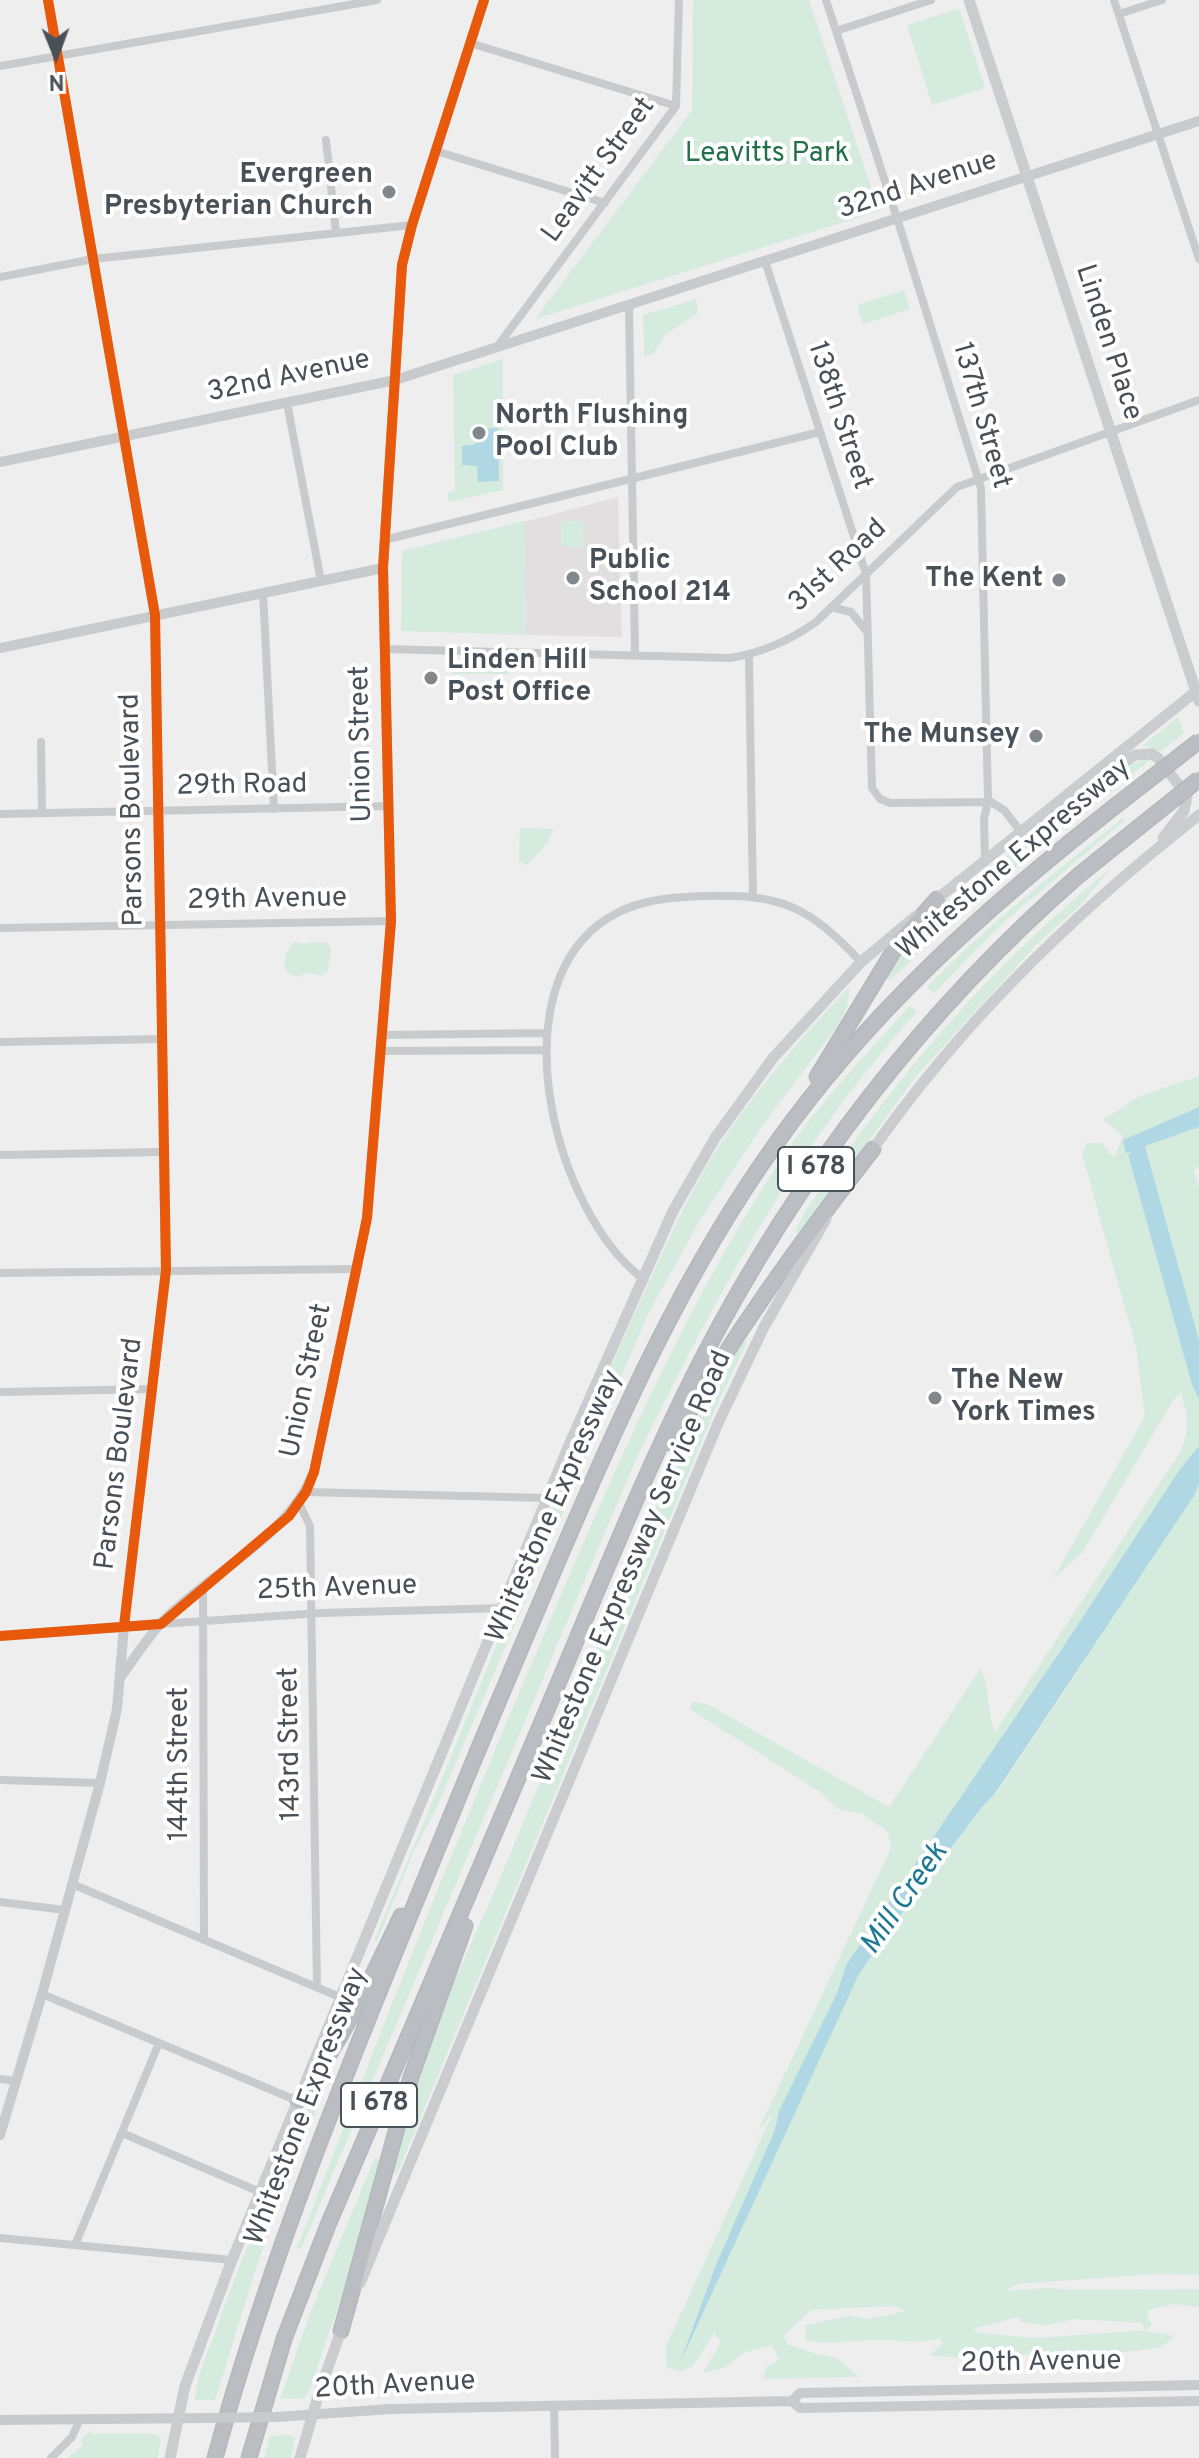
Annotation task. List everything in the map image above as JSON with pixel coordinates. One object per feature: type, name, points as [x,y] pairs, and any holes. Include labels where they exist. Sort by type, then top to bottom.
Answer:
[{"type":"highway","name":"Whitestone Expressway","points":[[215,2458],[242,2362],[287,2229],[383,1984],[482,1741],[621,1420],[700,1263],[765,1159],[835,1067],[917,977],[1003,897],[1199,741]]},
{"type":"highway","name":"Whitestone Expressway","points":[[249,2458],[273,2372],[302,2290],[526,1758],[672,1421],[753,1266],[819,1164],[876,1086],[938,1012],[1003,945],[1079,875],[1199,779]]},
{"type":"highway","points":[[765,1159],[895,947],[937,899]]},
{"type":"highway","points":[[629,1517],[730,1343],[807,1234],[873,1149]]},
{"type":"highway","points":[[298,2101],[331,2053],[367,1987],[482,1741]]},
{"type":"highway","points":[[341,2331],[414,2066],[526,1758]]},
{"type":"main road","name":"Linden Place","points":[[969,0],[1198,694]]},
{"type":"main road","points":[[170,2458],[190,2370],[232,2260],[547,1498],[642,1278],[692,1176],[742,1099],[780,1049],[861,962],[1057,803],[1198,694]]},
{"type":"main road","points":[[1057,803],[1100,781],[1135,755],[1154,755],[1184,789],[1187,800],[1181,815],[1147,857]]},
{"type":"main road","name":"Whitestone Expressway Service Road","points":[[300,2458],[311,2415],[341,2331],[472,2009],[730,1397],[785,1289],[873,1149],[926,1080],[994,1001],[1067,927],[1199,815]]},
{"type":"street","name":"Parsons Boulevard","points":[[0,2135],[100,1783],[117,1709],[166,1270],[155,615],[48,0]]},
{"type":"street","points":[[0,66],[377,0]]},
{"type":"street","name":"Union Street","points":[[119,1678],[161,1624],[275,1528],[299,1503],[314,1472],[367,1218],[391,921],[383,568],[402,265],[484,0]]},
{"type":"street","name":"Leavitt Street","points":[[497,348],[676,106],[679,0]]},
{"type":"street","name":"137th Street","points":[[826,0],[983,499],[988,801],[984,819],[985,861]]},
{"type":"street","points":[[836,31],[931,0]]},
{"type":"street","points":[[1114,0],[1199,259]]},
{"type":"street","points":[[1119,14],[1162,0]]},
{"type":"street","points":[[470,43],[676,106]]},
{"type":"street","name":"32nd Avenue","points":[[0,462],[395,380],[1199,121]]},
{"type":"street","points":[[326,140],[336,232]]},
{"type":"street","points":[[436,151],[605,203]]},
{"type":"street","points":[[0,277],[93,259],[412,225]]},
{"type":"street","name":"138th Street","points":[[765,261],[866,574],[870,781],[878,797],[893,803],[988,801]]},
{"type":"street","points":[[629,306],[635,655]]},
{"type":"street","name":"31st Road","points":[[385,649],[730,658],[749,655],[798,635],[957,487],[1199,400]]},
{"type":"street","points":[[287,403],[321,581]]},
{"type":"street","points":[[384,540],[820,432]]},
{"type":"street","points":[[0,648],[383,568]]},
{"type":"street","points":[[263,593],[274,809]]},
{"type":"street","points":[[831,607],[851,612],[868,633]]},
{"type":"street","points":[[749,655],[753,897]]},
{"type":"street","points":[[41,742],[42,813]]},
{"type":"street","points":[[988,801],[1002,808],[1021,832]]},
{"type":"street","name":"29th Road","points":[[0,814],[389,806]]},
{"type":"street","points":[[642,1278],[604,1234],[573,1177],[552,1109],[546,1033],[552,995],[565,964],[581,941],[606,919],[636,904],[659,899],[753,897],[802,910],[833,933],[861,962]]},
{"type":"street","name":"29th Avenue","points":[[0,928],[391,921]]},
{"type":"street","points":[[381,1035],[546,1033]]},
{"type":"street","points":[[0,1042],[163,1039]]},
{"type":"street","points":[[380,1051],[546,1050]]},
{"type":"street","points":[[0,1155],[165,1152]]},
{"type":"street","points":[[0,1273],[357,1269]]},
{"type":"street","points":[[0,1392],[153,1389]]},
{"type":"street","points":[[306,1492],[547,1498]]},
{"type":"street","name":"143rd Street","points":[[299,1503],[310,1526],[317,1987]]},
{"type":"street","name":"144th Street","points":[[203,1587],[204,1940]]},
{"type":"street","name":"25th Avenue","points":[[0,1636],[312,1614],[504,1608]]},
{"type":"street","points":[[0,1780],[100,1783]]},
{"type":"street","points":[[72,1884],[342,1998]]},
{"type":"street","points":[[0,1902],[65,1910]]},
{"type":"street","points":[[42,1994],[298,2101]]},
{"type":"street","points":[[75,2245],[159,2043]]},
{"type":"street","points":[[0,2079],[16,2081]]},
{"type":"street","points":[[122,2133],[260,2192]]},
{"type":"street","points":[[0,2238],[232,2260]]},
{"type":"street","name":"20th Avenue","points":[[792,2401],[800,2393],[1199,2385]]},
{"type":"street","name":"20th Avenue","points":[[0,2420],[277,2417],[374,2409],[792,2401],[800,2408],[1199,2401]]},
{"type":"street","points":[[554,2405],[555,2458]]},
{"type":"street","points":[[51,2458],[72,2437],[80,2419]]},
{"type":"shaded area","name":"Public School 214","points":[[618,497],[622,637],[526,635],[524,522]]},
{"type":"green space","name":"Leavitts Park","points":[[693,0],[809,0],[879,211],[535,319],[692,110]]},
{"type":"green space","points":[[959,8],[985,88],[932,105],[907,25]]},
{"type":"green space","points":[[904,290],[910,309],[863,324],[857,305]]},
{"type":"green space","points":[[696,299],[698,313],[665,335],[654,353],[644,356],[643,315]]},
{"type":"green space","name":"North Flushing Pool Club","points":[[503,359],[503,490],[448,502],[448,493],[455,490],[453,375]]},
{"type":"green space","points":[[524,521],[526,635],[401,631],[402,551]]},
{"type":"green space","points":[[561,521],[583,521],[584,547],[561,546]]},
{"type":"green space","points":[[454,666],[509,667],[509,674],[453,674]]},
{"type":"green space","points":[[1178,717],[1184,733],[1160,752],[1143,745]]},
{"type":"green space","points":[[1150,760],[987,890],[890,980],[884,977],[900,948],[936,909],[1129,765]]},
{"type":"green space","points":[[1123,818],[1124,821],[1004,922],[934,993],[927,987],[997,921]]},
{"type":"green space","points":[[520,828],[554,829],[548,842],[527,865],[519,861]]},
{"type":"green space","points":[[1111,868],[1081,905],[1039,942],[917,1075],[803,1231],[795,1233],[808,1207],[866,1125],[930,1046],[999,970],[1072,900]]},
{"type":"green space","points":[[295,942],[328,943],[331,949],[328,971],[321,976],[289,973],[284,965],[285,959]]},
{"type":"green space","points":[[850,986],[847,1007],[839,1024],[762,1126],[699,1222],[648,1314],[377,1942],[374,1940],[572,1458],[682,1212],[740,1115],[785,1058]]},
{"type":"green space","points":[[910,1005],[917,1012],[834,1115],[761,1224],[697,1339],[637,1457],[301,2249],[297,2248],[417,1941],[511,1713],[622,1457],[678,1338],[741,1223],[790,1146]]},
{"type":"green space","points":[[1199,1076],[1199,1107],[1123,1140],[1133,1150],[1128,1156],[1192,1385],[1199,1399],[1199,1446],[1180,1469],[846,1965],[837,1993],[776,2120],[774,2132],[715,2267],[684,2354],[858,1976],[982,1807],[995,1795],[1194,1496],[1199,1484],[1199,2275],[1157,2274],[1018,2284],[1005,2291],[1044,2288],[1199,2289],[1199,2307],[1174,2304],[1149,2310],[1147,2317],[1152,2324],[1146,2331],[1175,2336],[1160,2348],[1122,2352],[1066,2351],[989,2358],[930,2356],[942,2343],[940,2338],[916,2342],[806,2341],[805,2325],[849,2316],[867,2319],[907,2311],[892,2306],[811,2310],[784,2336],[787,2344],[836,2358],[860,2377],[763,2379],[767,2366],[779,2360],[772,2345],[743,2353],[726,2367],[703,2373],[721,2342],[714,2333],[693,2366],[680,2372],[666,2367],[666,2346],[773,2113],[757,2133],[891,1848],[888,1832],[862,1814],[838,1809],[820,1792],[690,1709],[692,1702],[707,1704],[889,1807],[981,1668],[995,1732],[1178,1456],[1186,1432],[1187,1418],[1181,1394],[1174,1399],[1082,1553],[1053,1579],[1145,1416],[1136,1348],[1082,1154],[1087,1143],[1102,1143],[1114,1158],[1123,1136],[1103,1120],[1138,1097]],"holes":[[[1018,2317],[1021,2322],[1045,2326],[1075,2319],[1142,2323],[1145,2330],[1036,2338],[978,2333],[973,2329]]]},
{"type":"green space","points":[[1199,1127],[1199,1166],[1194,1170],[1199,1189],[1199,1340],[1145,1146]]},
{"type":"green space","points":[[743,1341],[747,1342],[717,1405],[397,2174],[391,2171],[417,2084],[455,1979],[688,1434],[719,1374]]},
{"type":"green space","points":[[314,2098],[320,2101],[258,2262],[215,2400],[195,2400],[203,2364],[238,2271]]},
{"type":"green space","points":[[375,2157],[381,2160],[346,2283],[310,2389],[304,2398],[280,2399],[311,2311]]},
{"type":"green space","points":[[89,2432],[156,2434],[161,2438],[158,2458],[68,2458],[83,2445],[81,2440]]},
{"type":"green space","points":[[290,2435],[295,2438],[291,2458],[264,2458],[270,2436]]},
{"type":"water","points":[[498,428],[499,481],[478,482],[477,466],[462,465],[462,446],[476,444],[476,429]]},
{"type":"water","points":[[1199,1107],[1199,1127],[1145,1146],[1199,1340],[1199,1399],[1192,1385],[1128,1155],[1132,1152],[1126,1153],[1123,1140]]},
{"type":"water","name":"Mill Creek","points":[[1199,1446],[1199,1484],[1194,1496],[994,1795],[887,1933],[858,1976],[680,2363],[715,2267],[774,2132],[779,2111],[837,1993],[846,1965],[1180,1469]]},
{"type":"cycle path","points":[[48,0],[155,615],[166,1270],[124,1626]]},
{"type":"cycle path","points":[[0,1636],[161,1624],[289,1516],[306,1492],[314,1472],[367,1218],[391,921],[383,568],[402,265],[484,0]]},
{"type":"place","name":"Evergreen Presbyterian Church","points":[[389,192]]},
{"type":"place","name":"North Flushing Pool Club","points":[[479,433]]},
{"type":"place","name":"Public School 214","points":[[573,578]]},
{"type":"place","name":"The Kent","points":[[1059,580]]},
{"type":"place","name":"Linden Hill Post Office","points":[[431,678]]},
{"type":"place","name":"The Munsey","points":[[1036,736]]},
{"type":"place","name":"The New York Times","points":[[935,1398]]}]
